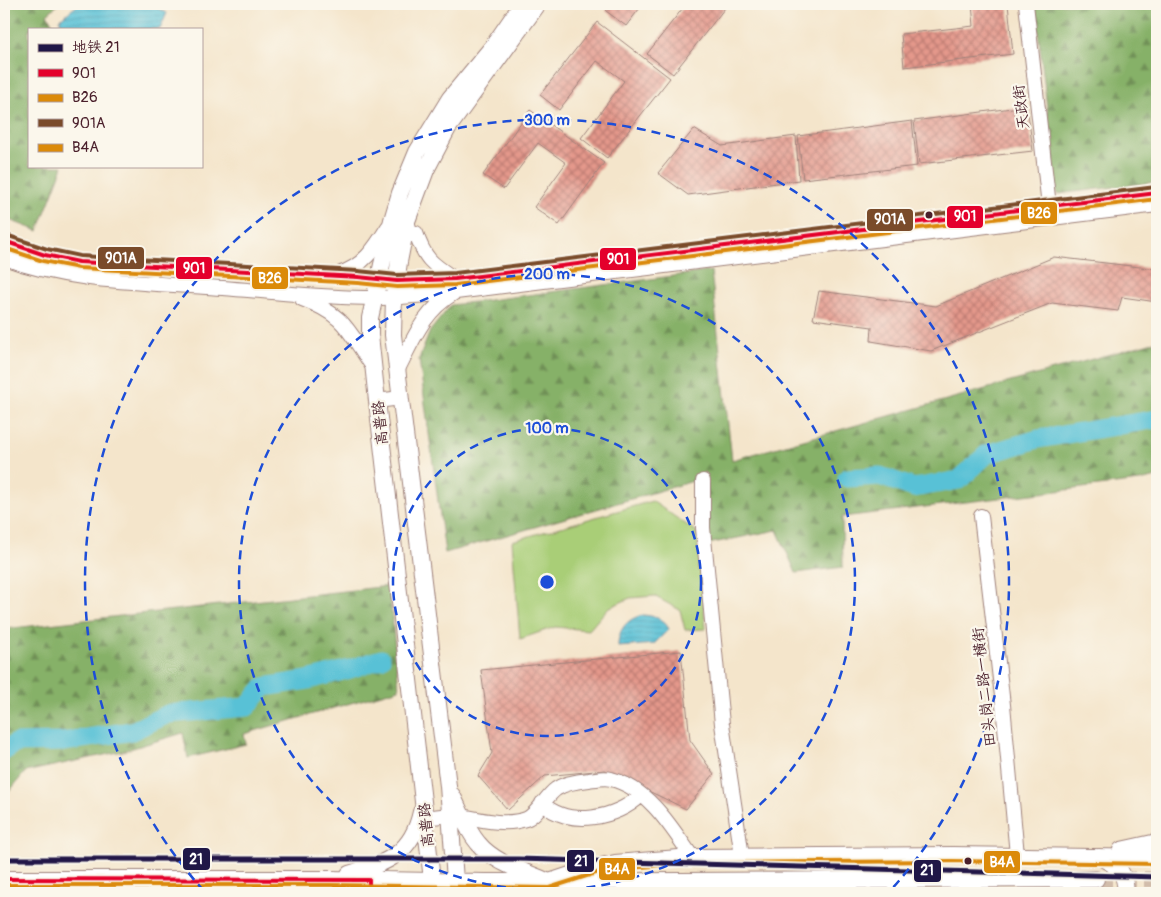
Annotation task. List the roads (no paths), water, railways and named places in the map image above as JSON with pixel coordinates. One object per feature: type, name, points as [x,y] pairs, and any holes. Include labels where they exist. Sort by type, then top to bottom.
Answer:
[{"type":"main road","name":"高普路","points":[[455,880],[456,815],[448,786],[393,335],[394,297],[399,262],[400,220],[408,170],[428,130],[450,98],[492,46],[522,4]]},
{"type":"main road","name":"高普路","points":[[432,880],[373,366],[370,318],[379,278],[400,220],[448,128],[538,4]]},
{"type":"main road","points":[[328,879],[387,862],[404,849],[415,832],[421,813],[422,794]]},
{"type":"main road","points":[[456,815],[476,842],[487,853],[506,864],[549,882],[594,866],[692,857],[1017,855],[1157,858]]},
{"type":"main road","points":[[1097,856],[1157,842]]},
{"type":"main road","points":[[1097,856],[1115,864],[1120,869],[1126,882],[1126,893]]},
{"type":"main road","points":[[4,879],[328,879],[369,886],[432,880],[549,882],[1096,879]]},
{"type":"street","name":"天政街","points":[[1026,4],[1049,206]]},
{"type":"street","points":[[4,258],[41,270],[75,276],[290,294],[373,298],[394,297],[456,285],[1157,193]]},
{"type":"street","points":[[4,241],[45,255],[79,262],[125,266],[334,275],[456,285],[1157,205]]},
{"type":"street","points":[[334,275],[346,272],[366,257],[400,220],[411,235],[416,234],[428,260],[456,285]]},
{"type":"street","points":[[398,369],[422,322],[456,285]]},
{"type":"street","points":[[290,294],[321,306],[340,319],[373,366]]},
{"type":"street","points":[[377,401],[401,398]]},
{"type":"street","points":[[703,481],[703,528],[722,724],[742,856]]},
{"type":"street","name":"田头岗二路一横街","points":[[981,516],[1003,705],[1017,855]]},
{"type":"street","points":[[424,818],[456,815],[485,821],[510,822],[528,818],[556,788],[576,781],[610,778],[631,787],[652,804],[672,828],[692,857]]},
{"type":"street","points":[[542,803],[549,810],[572,818],[594,818],[634,802],[641,795]]},
{"type":"water","points":[[79,4],[149,4],[167,13],[160,28],[61,28],[60,19]]},
{"type":"water","points":[[643,615],[658,618],[669,629],[654,644],[618,647],[621,630],[624,626],[632,619]]},
{"type":"waterway","points":[[847,478],[880,476],[914,488],[959,480],[987,454],[1038,439],[1157,419]]},
{"type":"waterway","points":[[4,751],[16,743],[63,742],[132,731],[168,714],[247,707],[264,687],[308,680],[381,659]]},
{"type":"tunnel","points":[[1096,879],[1157,879]]},
{"type":"metro line","name":"21","points":[[4,859],[518,859],[1157,877]]}]
